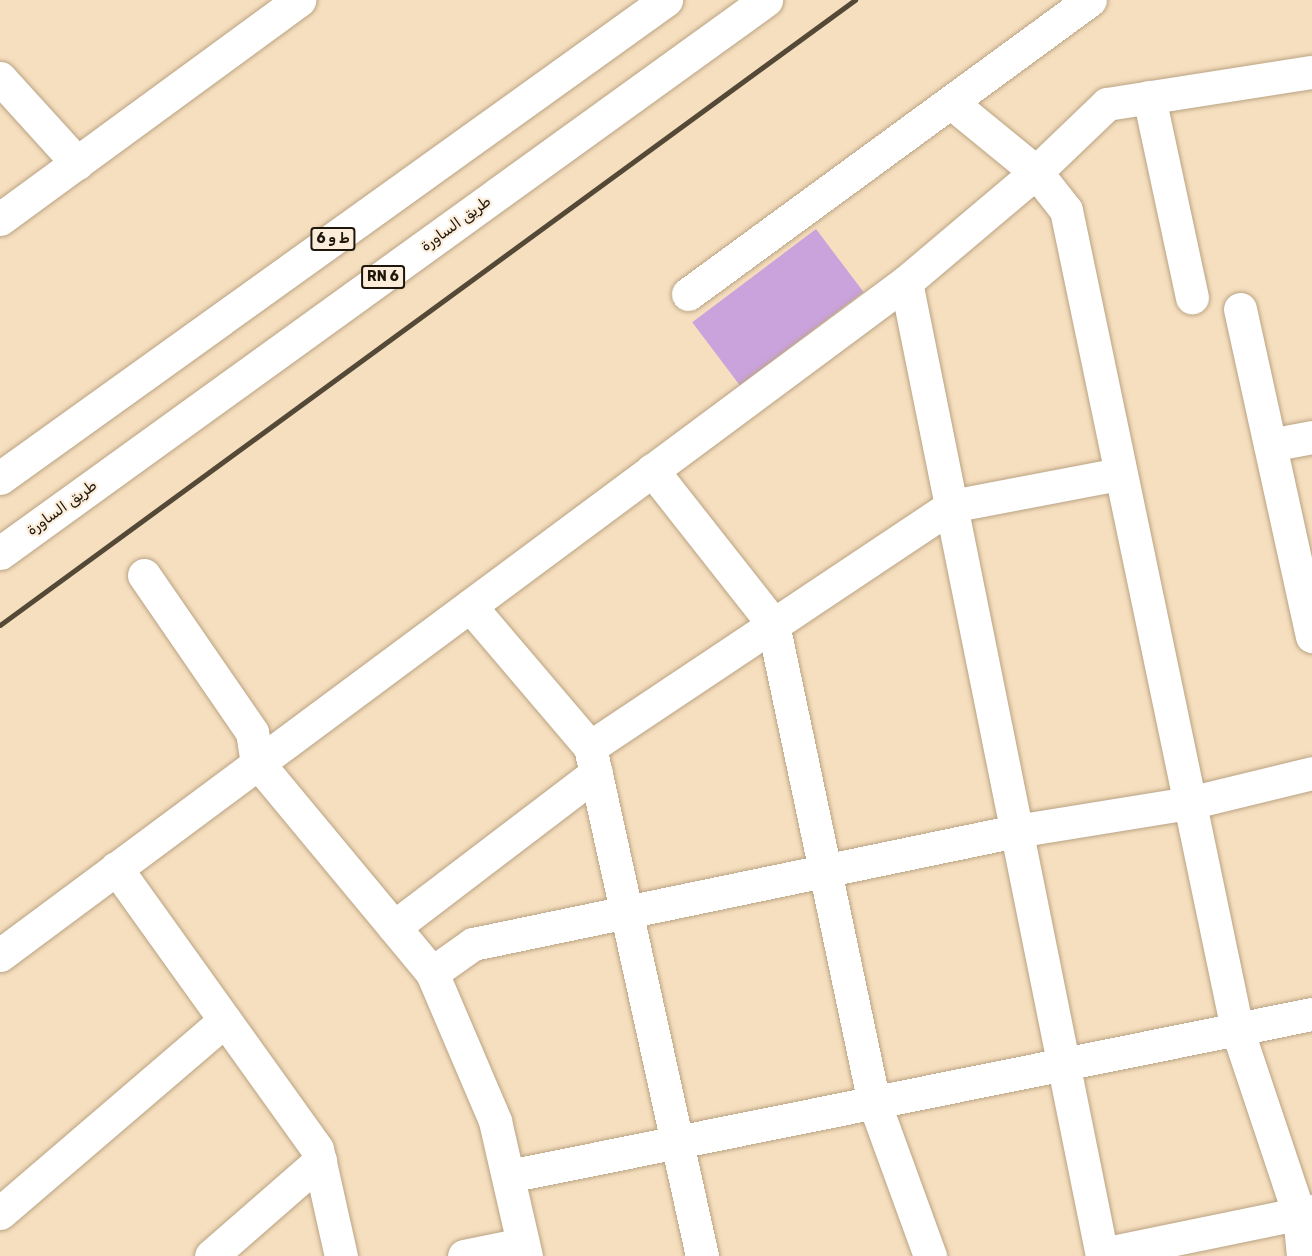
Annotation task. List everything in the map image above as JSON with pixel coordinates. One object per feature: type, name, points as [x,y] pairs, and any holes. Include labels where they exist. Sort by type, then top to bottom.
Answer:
[{"type":"street","points":[[0,219],[300,0]]},
{"type":"street","name":"ط و 6","points":[[0,478],[666,0]]},
{"type":"street","name":"طريق الساورة","points":[[0,553],[766,0]]},
{"type":"street","points":[[688,294],[953,104],[1090,0]]},
{"type":"street","points":[[0,955],[906,282],[1036,172],[1107,104],[1312,72]]},
{"type":"street","points":[[0,78],[77,163]]},
{"type":"street","points":[[1149,98],[1192,297]]},
{"type":"street","points":[[953,104],[1036,172],[1066,210],[1119,474],[1237,1029],[1306,1213],[1303,1256]]},
{"type":"street","points":[[906,282],[1102,1255],[1306,1213]]},
{"type":"street","points":[[1240,309],[1312,636]]},
{"type":"street","points":[[1270,445],[1312,437]]},
{"type":"street","points":[[652,470],[773,624],[874,1102],[930,1256]]},
{"type":"street","points":[[394,927],[593,760],[773,624],[951,506],[1119,474]]},
{"type":"street","points":[[144,575],[252,732],[257,762],[432,973],[495,1121],[524,1250],[464,1256]]},
{"type":"street","points":[[470,606],[593,760],[702,1256]]},
{"type":"street","points":[[432,973],[472,944],[826,873],[1016,831],[1189,803],[1312,773]]},
{"type":"street","points":[[116,868],[317,1149],[341,1256]]},
{"type":"street","points":[[509,1176],[1312,1014]]},
{"type":"street","points":[[0,1213],[225,1020]]},
{"type":"street","points":[[211,1256],[320,1161]]},
{"type":"shaded area","points":[[816,229],[864,292],[740,385],[692,322]]},
{"type":"railway","points":[[0,625],[855,0]]}]
